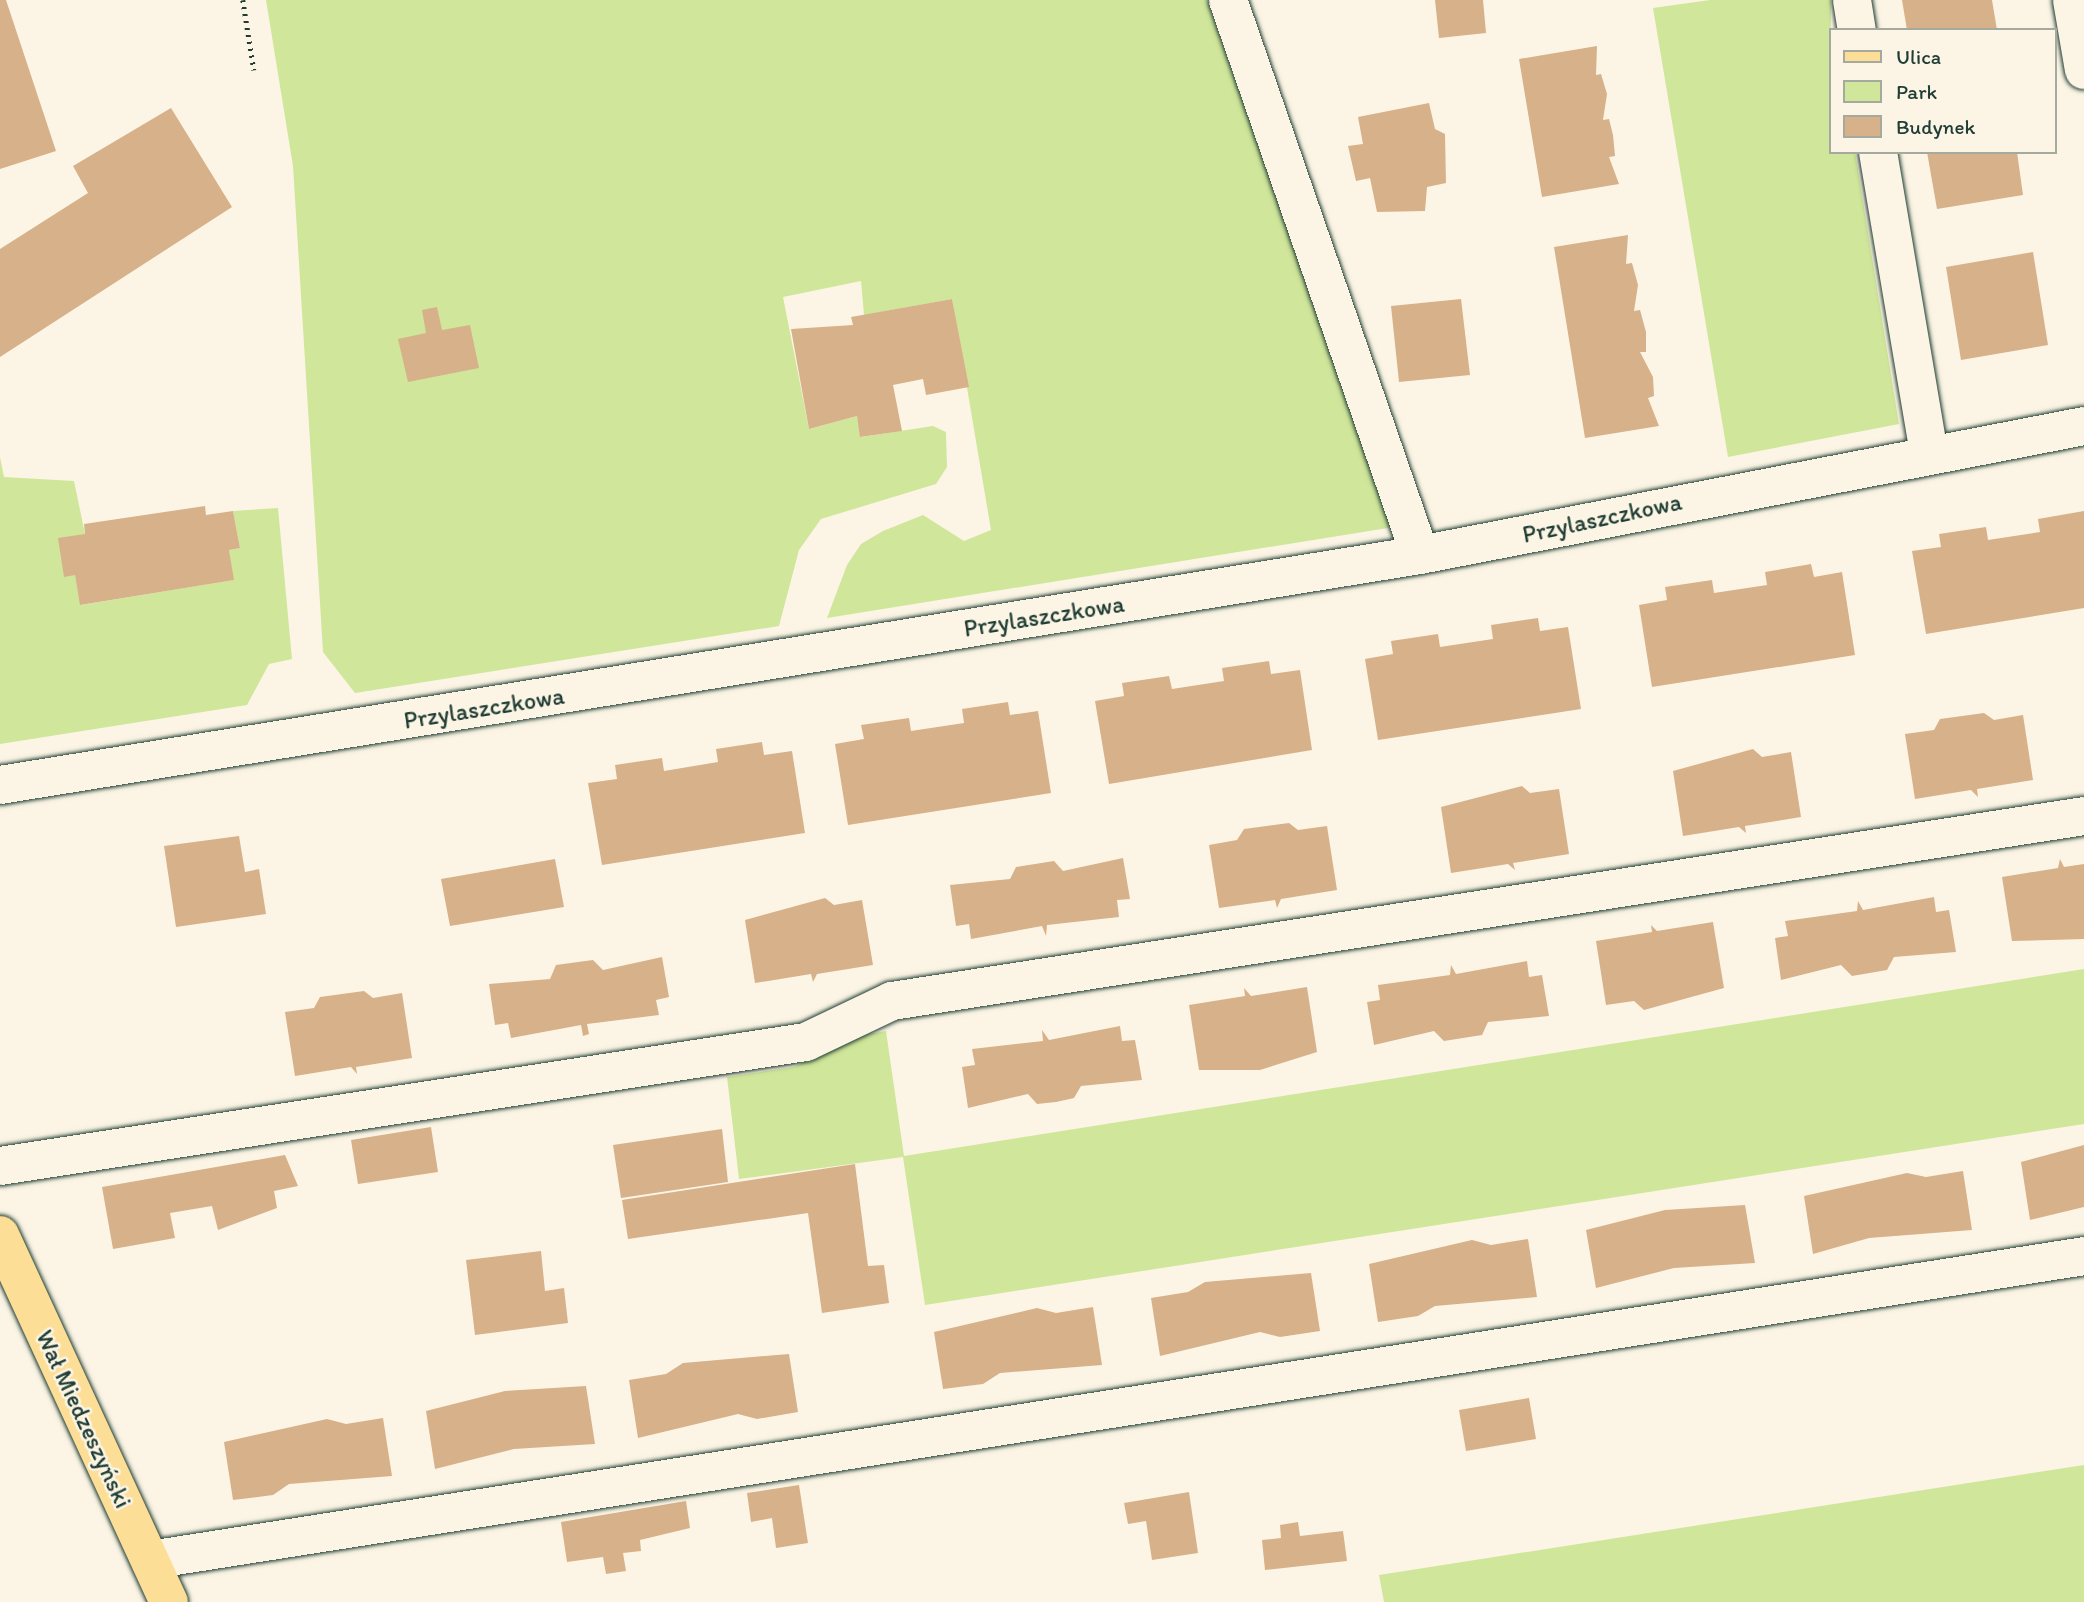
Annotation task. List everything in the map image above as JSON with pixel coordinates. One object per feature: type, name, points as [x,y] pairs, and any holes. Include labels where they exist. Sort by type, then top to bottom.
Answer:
[{"type":"main road","name":"Wał Miedzeszyński","points":[[0,1235],[169,1602]]},
{"type":"street","points":[[1228,0],[1420,555]]},
{"type":"street","points":[[1852,0],[1857,28]]},
{"type":"street","points":[[2072,0],[2084,70]]},
{"type":"street","points":[[1878,154],[1929,455]]},
{"type":"street","name":"Przylaszczkowa","points":[[0,785],[1420,555],[2084,426]]},
{"type":"street","points":[[0,1166],[806,1042],[892,1001],[2084,816]]},
{"type":"street","points":[[150,1560],[2084,1256]]},
{"type":"path","points":[[243,0],[254,70]]},
{"type":"green space","points":[[266,0],[1207,0],[1394,527],[827,618],[847,565],[861,544],[883,531],[923,515],[964,541],[991,530],[952,299],[864,315],[861,281],[783,297],[809,429],[857,416],[861,437],[933,426],[946,432],[947,467],[936,484],[821,519],[799,550],[779,626],[355,693],[323,652],[293,166]]},
{"type":"green space","points":[[1710,0],[1831,0],[1831,28],[1828,28],[1828,154],[1855,154],[1899,424],[1728,457],[1653,8]]},
{"type":"green space","points":[[0,457],[4,477],[74,481],[85,534],[75,575],[81,605],[233,580],[229,550],[240,548],[233,511],[278,508],[292,659],[269,664],[247,705],[0,744]]},
{"type":"green space","points":[[2084,969],[2084,1124],[925,1305],[903,1157],[739,1179],[727,1077],[794,1067],[858,1036],[886,1031],[904,1156]]},
{"type":"green space","points":[[2084,1465],[2084,1602],[1384,1602],[1379,1575]]},
{"type":"building","points":[[0,0],[6,0],[56,151],[0,169]]},
{"type":"building","points":[[1435,0],[1483,0],[1486,33],[1439,38]]},
{"type":"building","points":[[1902,0],[1992,0],[1997,28],[1907,28]]},
{"type":"building","points":[[1597,46],[1596,75],[1601,74],[1607,94],[1603,120],[1609,119],[1613,135],[1615,156],[1609,157],[1619,184],[1542,197],[1519,59]]},
{"type":"building","points":[[1429,103],[1435,129],[1445,134],[1446,183],[1427,187],[1425,211],[1377,212],[1370,178],[1356,181],[1348,146],[1363,144],[1358,117]]},
{"type":"building","points":[[171,108],[232,207],[0,357],[0,249],[88,193],[73,166]]},
{"type":"building","points":[[1927,154],[2017,154],[2023,195],[1937,209]]},
{"type":"building","points":[[1628,235],[1626,264],[1632,263],[1638,285],[1634,311],[1640,310],[1646,332],[1646,352],[1640,352],[1653,377],[1654,396],[1648,398],[1659,426],[1585,438],[1554,247]]},
{"type":"building","points":[[2033,252],[2048,345],[1961,360],[1946,267]]},
{"type":"building","points":[[952,299],[969,387],[926,395],[923,379],[893,385],[902,431],[860,437],[857,416],[809,429],[791,329],[853,325],[851,317]]},
{"type":"building","points":[[1461,299],[1470,375],[1399,382],[1391,306]]},
{"type":"building","points":[[437,307],[442,330],[470,325],[479,368],[408,382],[398,339],[426,333],[422,310]]},
{"type":"building","points":[[205,506],[206,515],[233,511],[240,548],[229,550],[234,580],[80,605],[75,575],[64,577],[58,538],[85,534],[84,524]]},
{"type":"building","points":[[2084,511],[2084,608],[1926,634],[1912,551],[1941,547],[1939,534],[1986,527],[1988,540],[2040,532],[2038,519]]},
{"type":"building","points":[[1811,564],[1814,577],[1842,572],[1855,655],[1652,687],[1639,605],[1667,600],[1665,587],[1712,580],[1714,593],[1767,585],[1765,572]]},
{"type":"building","points":[[1538,618],[1540,631],[1568,627],[1581,709],[1378,740],[1365,659],[1393,654],[1391,641],[1438,634],[1440,647],[1493,639],[1491,625]]},
{"type":"building","points":[[1269,661],[1271,674],[1300,670],[1312,750],[1109,784],[1095,701],[1124,696],[1122,683],[1169,676],[1172,689],[1224,681],[1222,668]]},
{"type":"building","points":[[1008,702],[1010,715],[1038,711],[1051,793],[848,825],[835,744],[864,739],[861,725],[909,718],[911,731],[964,723],[962,709]]},
{"type":"building","points":[[1984,713],[1994,720],[2023,715],[2033,780],[1977,789],[1978,797],[1971,790],[1915,799],[1905,734],[1934,730],[1940,719]]},
{"type":"building","points":[[762,742],[764,755],[792,751],[805,833],[602,865],[588,783],[617,779],[615,765],[662,758],[664,771],[718,762],[716,749]]},
{"type":"building","points":[[1753,749],[1762,757],[1791,752],[1801,817],[1745,826],[1746,833],[1739,827],[1683,836],[1673,771]]},
{"type":"building","points":[[1522,786],[1530,793],[1559,789],[1569,854],[1513,863],[1515,870],[1508,864],[1451,873],[1441,807]]},
{"type":"building","points":[[1289,823],[1298,830],[1327,826],[1337,890],[1281,899],[1277,908],[1275,900],[1219,908],[1209,845],[1237,840],[1244,829]]},
{"type":"building","points":[[239,836],[245,872],[259,869],[266,914],[176,927],[164,846]]},
{"type":"building","points":[[1123,858],[1130,899],[1117,900],[1119,917],[1047,925],[1046,936],[1042,926],[971,939],[969,924],[956,926],[950,885],[1010,879],[1016,867],[1054,861],[1063,871]]},
{"type":"building","points":[[555,859],[564,907],[450,926],[441,879]]},
{"type":"building","points":[[2060,859],[2064,867],[2084,864],[2084,939],[2012,941],[2002,877],[2058,868]]},
{"type":"building","points":[[1934,897],[1936,912],[1949,910],[1956,952],[1894,957],[1887,970],[1852,976],[1841,965],[1781,980],[1775,938],[1788,936],[1785,921],[1857,911],[1858,901],[1863,910]]},
{"type":"building","points":[[825,898],[834,905],[862,900],[873,965],[817,974],[813,982],[811,974],[755,983],[745,920]]},
{"type":"building","points":[[1713,922],[1724,988],[1644,1010],[1634,1001],[1606,1005],[1596,941],[1652,932],[1651,925],[1657,931]]},
{"type":"building","points":[[662,957],[669,997],[656,1000],[659,1015],[587,1024],[589,1034],[583,1036],[581,1025],[511,1038],[508,1023],[495,1025],[489,984],[550,979],[556,965],[593,960],[603,970]]},
{"type":"building","points":[[1527,961],[1529,977],[1542,975],[1549,1016],[1488,1022],[1482,1035],[1444,1041],[1434,1031],[1374,1045],[1367,1002],[1380,1000],[1378,985],[1450,975],[1451,965],[1456,974]]},
{"type":"building","points":[[1307,987],[1317,1052],[1260,1070],[1199,1070],[1189,1005],[1245,996],[1244,988],[1251,996]]},
{"type":"building","points":[[364,991],[373,998],[402,993],[412,1058],[356,1067],[357,1074],[351,1067],[295,1076],[285,1012],[314,1008],[320,997]]},
{"type":"building","points":[[1120,1026],[1122,1041],[1135,1040],[1142,1080],[1081,1086],[1074,1098],[1056,1102],[1037,1104],[1028,1094],[968,1108],[962,1067],[975,1065],[972,1049],[1043,1041],[1042,1030],[1049,1040]]},
{"type":"building","points":[[431,1127],[438,1172],[358,1184],[351,1140]]},
{"type":"building","points":[[722,1129],[728,1182],[621,1198],[613,1145]]},
{"type":"building","points":[[2084,1145],[2084,1207],[2030,1220],[2021,1162]]},
{"type":"building","points":[[285,1155],[298,1186],[274,1191],[277,1208],[218,1230],[212,1206],[170,1213],[175,1238],[113,1249],[102,1187]]},
{"type":"building","points":[[855,1164],[868,1266],[884,1265],[889,1303],[822,1313],[808,1213],[628,1239],[622,1200]]},
{"type":"building","points":[[1963,1171],[1972,1230],[1869,1238],[1813,1254],[1804,1196],[1907,1173],[1926,1177]]},
{"type":"building","points":[[1745,1205],[1755,1263],[1674,1268],[1596,1288],[1586,1230],[1665,1210]]},
{"type":"building","points":[[1528,1239],[1537,1297],[1435,1306],[1418,1316],[1378,1322],[1369,1264],[1472,1240],[1491,1245]]},
{"type":"building","points":[[541,1251],[545,1291],[564,1288],[568,1323],[475,1335],[466,1260]]},
{"type":"building","points":[[1311,1273],[1320,1331],[1280,1337],[1260,1332],[1160,1356],[1151,1298],[1188,1292],[1205,1282]]},
{"type":"building","points":[[1093,1307],[1102,1365],[1000,1373],[983,1384],[943,1389],[934,1332],[1037,1308],[1056,1313]]},
{"type":"building","points":[[789,1354],[798,1412],[757,1419],[738,1414],[638,1438],[629,1380],[666,1374],[683,1363]]},
{"type":"building","points":[[586,1386],[595,1444],[514,1449],[435,1469],[426,1411],[505,1391]]},
{"type":"building","points":[[1529,1398],[1536,1439],[1466,1451],[1459,1410]]},
{"type":"building","points":[[383,1418],[392,1476],[289,1484],[273,1495],[233,1500],[224,1442],[327,1419],[346,1424]]},
{"type":"building","points":[[799,1485],[808,1543],[776,1548],[772,1518],[751,1522],[747,1493]]},
{"type":"building","points":[[1189,1492],[1198,1553],[1152,1560],[1146,1521],[1128,1524],[1124,1503]]},
{"type":"building","points":[[686,1501],[690,1528],[640,1540],[641,1551],[623,1553],[626,1571],[606,1574],[603,1557],[567,1562],[561,1522]]},
{"type":"building","points":[[1298,1522],[1300,1536],[1343,1531],[1347,1561],[1265,1570],[1262,1540],[1281,1538],[1280,1525]]}]
